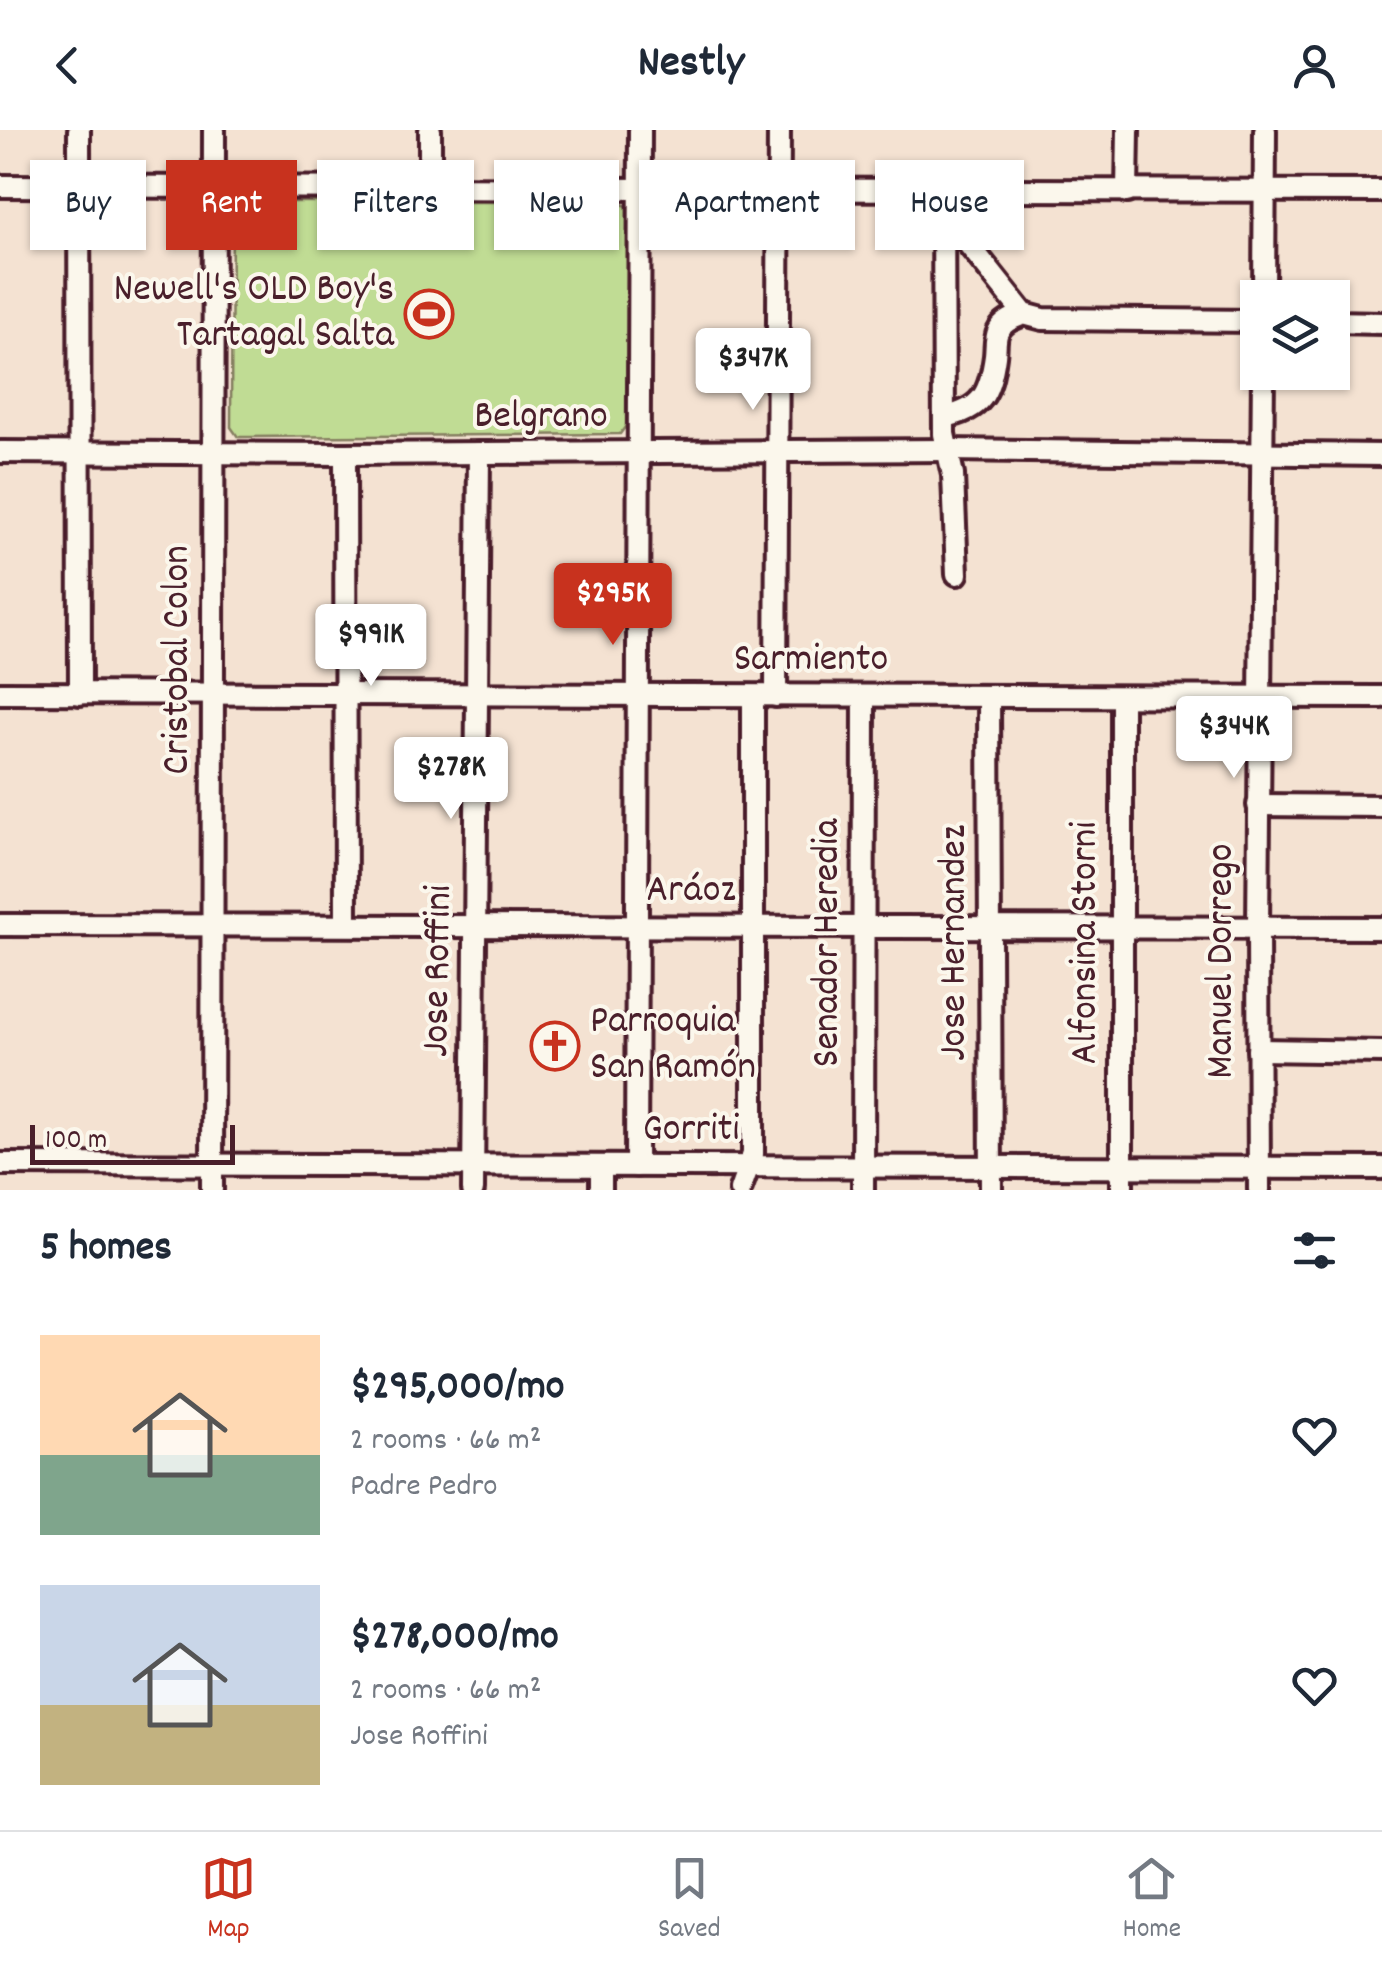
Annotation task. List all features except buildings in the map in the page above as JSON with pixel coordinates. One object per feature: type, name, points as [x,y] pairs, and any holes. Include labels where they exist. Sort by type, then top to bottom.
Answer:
[{"type":"street","points":[[79,130],[79,160]]},
{"type":"street","name":"Cristobal Colon","points":[[214,130],[214,160]]},
{"type":"street","points":[[430,130],[430,160]]},
{"type":"street","points":[[640,130],[640,160]]},
{"type":"street","points":[[779,130],[779,160]]},
{"type":"street","points":[[1127,192],[1128,130]]},
{"type":"street","points":[[1264,280],[1265,130]]},
{"type":"street","points":[[0,186],[30,186]]},
{"type":"street","points":[[474,188],[639,190]]},
{"type":"street","points":[[1024,198],[1127,192],[1382,191]]},
{"type":"street","points":[[79,250],[80,694]]},
{"type":"street","name":"Cristobal Colon","points":[[212,1190],[214,250]]},
{"type":"street","points":[[636,1166],[640,250]]},
{"type":"street","points":[[776,696],[779,250]]},
{"type":"street","points":[[944,250],[944,418],[953,474],[958,574]]},
{"type":"street","points":[[978,250],[1024,314]]},
{"type":"street","points":[[944,418],[967,413],[984,396],[990,384],[998,331],[1008,320],[1024,314],[1042,319],[1240,321]]},
{"type":"street","points":[[1350,322],[1382,323]]},
{"type":"street","name":"Manuel Dorrego","points":[[1259,1190],[1263,390]]},
{"type":"street","name":"Belgrano","points":[[0,452],[948,450],[1382,456]]},
{"type":"street","name":"Jose Roffini","points":[[473,1190],[479,453]]},
{"type":"street","points":[[345,454],[346,925]]},
{"type":"street","name":"Sarmiento","points":[[0,693],[1382,697]]},
{"type":"street","points":[[740,1190],[753,1154],[754,696]]},
{"type":"street","name":"Senador Heredia","points":[[863,1190],[864,696]]},
{"type":"street","name":"Jose Hernandez","points":[[989,696],[991,1190]]},
{"type":"street","name":"Alfonsina Storni","points":[[1122,696],[1122,1190]]},
{"type":"street","points":[[1258,805],[1382,806]]},
{"type":"street","name":"Aráoz","points":[[0,925],[1382,928]]},
{"type":"street","points":[[1258,1050],[1382,1052]]},
{"type":"street","name":"Gorriti","points":[[0,1164],[1382,1168]]},
{"type":"street","points":[[344,1166],[344,1190]]},
{"type":"street","points":[[601,1166],[601,1190]]},
{"type":"green space","name":"Newell's OLD Boy's Tartagal Salta","points":[[297,202],[317,202],[317,250],[474,250],[474,202],[494,202],[494,250],[619,250],[619,203],[627,206],[628,423],[620,434],[238,437],[231,427],[232,250],[297,250]]},
{"type":"place","name":"Newell's OLD Boy's Tartagal Salta","points":[[429,314]]},
{"type":"place","name":"Parroquia San Ramón","points":[[555,1046]]}]
